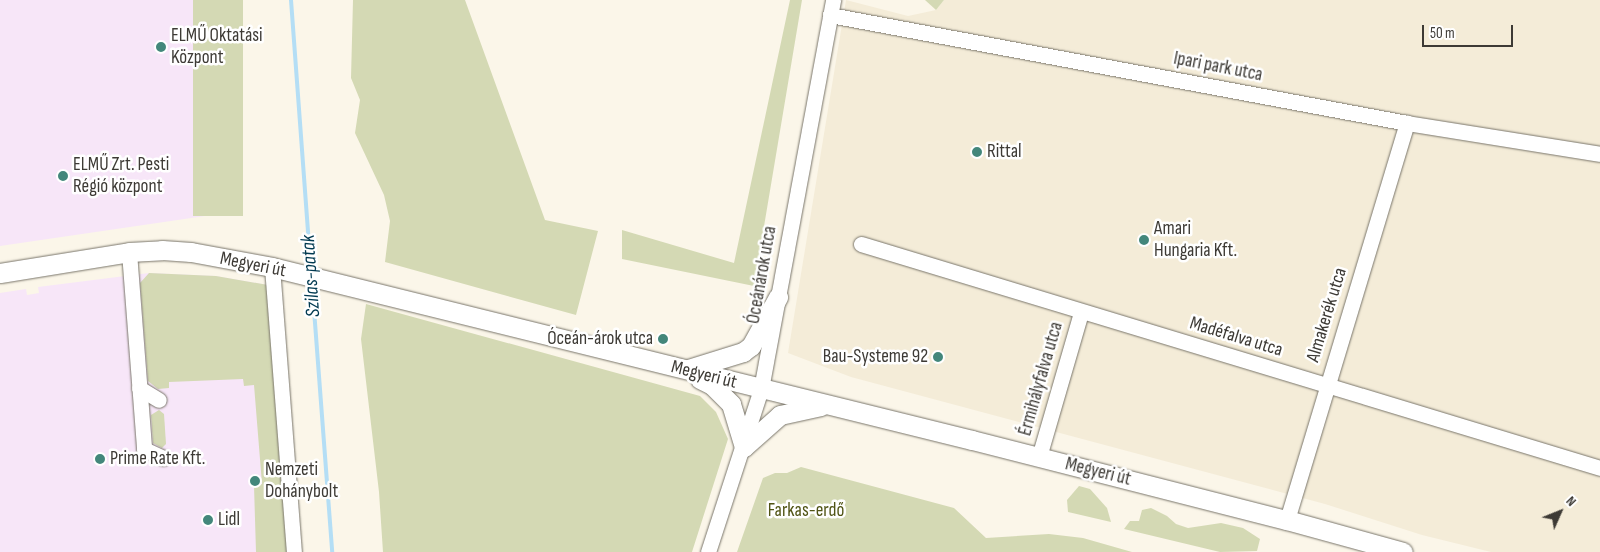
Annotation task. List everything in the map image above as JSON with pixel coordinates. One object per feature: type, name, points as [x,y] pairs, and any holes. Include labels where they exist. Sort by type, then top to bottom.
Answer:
[{"type":"main road","name":"Megyeri út","points":[[0,273],[129,252],[162,250],[191,252],[278,269],[1039,457],[1287,520],[1403,552]]},
{"type":"main road","points":[[684,370],[743,352],[751,346],[778,297]]},
{"type":"main road","points":[[684,370],[712,385],[725,396],[732,407],[744,447],[780,415],[818,406],[837,407]]},
{"type":"street","name":"Óceánárok utca","points":[[708,552],[744,447],[761,389],[833,0]]},
{"type":"street","name":"Ipari park utca","points":[[830,15],[1407,123],[1600,154]]},
{"type":"street","name":"Almakerék utca","points":[[1287,520],[1407,123]]},
{"type":"street","name":"Madéfalva utca","points":[[861,244],[1600,468]]},
{"type":"street","points":[[129,252],[144,449],[163,458]]},
{"type":"street","points":[[278,269],[294,552]]},
{"type":"street","name":"Érmihályfalva utca","points":[[1039,457],[1081,312]]},
{"type":"street","points":[[139,388],[158,400]]},
{"type":"shaded area","points":[[0,0],[193,0],[205,216],[0,246]]},
{"type":"shaded area","points":[[846,0],[908,16],[936,10],[944,0],[1600,0],[1600,552],[1491,552],[1422,535],[1325,504],[851,377],[788,353]]},
{"type":"shaded area","points":[[149,273],[216,276],[268,285],[288,552],[0,552],[0,293],[26,289],[27,295],[39,293],[38,287]]},
{"type":"green space","points":[[193,0],[243,0],[243,216],[193,216]]},
{"type":"green space","points":[[353,0],[465,0],[545,220],[598,231],[576,315],[385,262],[390,221],[384,195],[355,133],[360,100],[351,78]]},
{"type":"green space","points":[[790,0],[802,0],[754,286],[622,259],[622,230],[734,263]]},
{"type":"green space","points":[[925,0],[944,0],[936,10]]},
{"type":"green space","points":[[149,273],[216,276],[268,285],[288,552],[256,552],[254,486],[262,484],[254,385],[244,386],[243,379],[169,382],[169,388],[158,389],[148,381],[140,283]]},
{"type":"green space","points":[[366,304],[700,396],[716,412],[728,439],[692,552],[383,552],[379,492],[361,339]]},
{"type":"green space","points":[[159,410],[164,414],[166,444],[162,448],[153,443],[151,415]]},
{"type":"green space","name":"Farkas-erdő","points":[[801,467],[954,508],[986,538],[1049,534],[1083,538],[1132,552],[737,552],[763,478],[775,473],[787,473]]},
{"type":"green space","points":[[1079,486],[1090,489],[1107,508],[1111,522],[1068,512],[1067,500]]},
{"type":"green space","points":[[1151,508],[1167,516],[1176,524],[1188,528],[1221,523],[1243,528],[1260,539],[1257,551],[1220,552],[1124,529],[1130,521],[1139,521],[1142,510]]},
{"type":"waterway","name":"Szilas-patak","points":[[291,0],[311,271]]},
{"type":"waterway","name":"Szilas-patak","points":[[312,283],[332,552]]},
{"type":"place","name":"ELMŰ Oktatási Központ","points":[[161,47]]},
{"type":"place","name":"Rittal","points":[[977,152]]},
{"type":"place","name":"ELMŰ Zrt. Pesti Régió központ","points":[[63,176]]},
{"type":"place","name":"Amari Hungaria Kft.","points":[[1144,240]]},
{"type":"place","name":"Óceán-árok utca","points":[[663,339]]},
{"type":"place","name":"Bau-Systeme 92","points":[[938,357]]},
{"type":"place","name":"Prime Rate Kft.","points":[[100,459]]},
{"type":"place","name":"Nemzeti Dohánybolt","points":[[255,481]]},
{"type":"place","name":"Lidl","points":[[208,520]]}]
